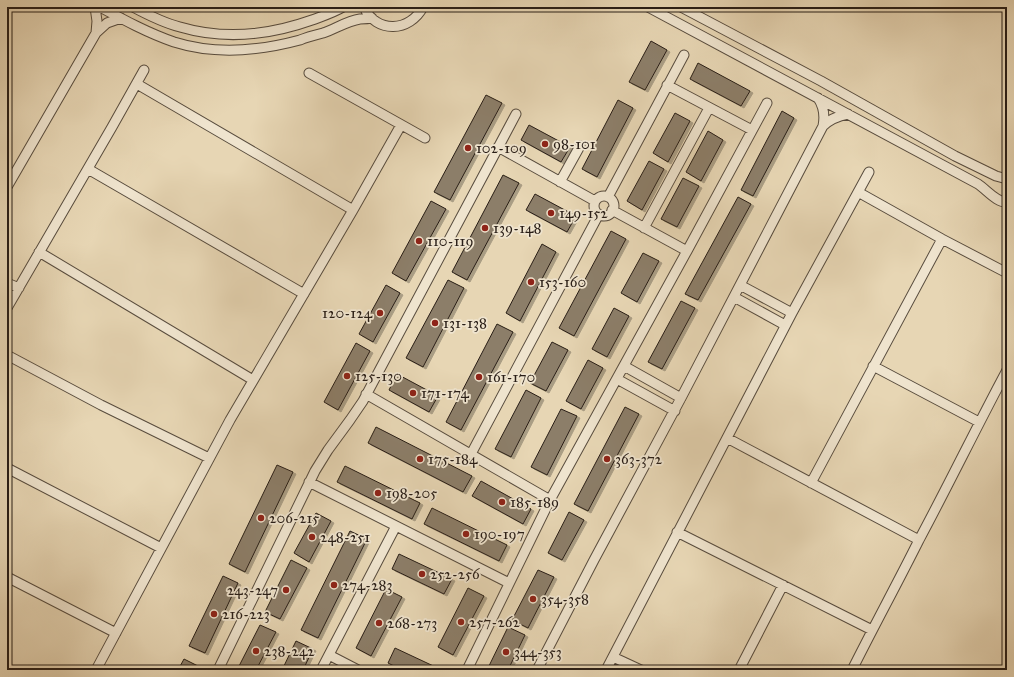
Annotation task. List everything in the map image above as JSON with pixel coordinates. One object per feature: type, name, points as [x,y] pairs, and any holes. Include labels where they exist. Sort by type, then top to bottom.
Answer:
[{"type":"street","points":[[95,7],[97,21],[96,33]]},
{"type":"street","points":[[100,7],[157,36],[175,42],[194,47],[234,50],[257,49],[279,45],[323,33],[359,19],[372,18]]},
{"type":"street","points":[[133,7],[180,28],[238,35],[265,32],[298,25],[327,15],[343,7]]},
{"type":"street","points":[[364,7],[366,12],[378,23],[392,27],[411,21],[423,7]]},
{"type":"street","points":[[648,7],[978,184],[998,200],[1007,202]]},
{"type":"street","points":[[681,7],[821,81],[955,156],[1007,180]]},
{"type":"street","points":[[7,187],[96,33],[107,23],[121,18]]},
{"type":"street","points":[[608,197],[684,55]]},
{"type":"street","points":[[8,304],[19,288],[144,70]]},
{"type":"street","points":[[309,73],[425,138]]},
{"type":"street","points":[[137,84],[353,210]]},
{"type":"street","points":[[668,85],[752,130]]},
{"type":"street","points":[[537,670],[594,560],[675,411],[823,126],[824,114],[818,98]]},
{"type":"street","points":[[467,670],[550,500],[767,103]]},
{"type":"street","points":[[644,228],[709,108]]},
{"type":"street","points":[[218,670],[309,482],[328,450],[350,420],[366,394],[516,114]]},
{"type":"street","points":[[823,126],[832,119],[848,114]]},
{"type":"street","points":[[96,670],[230,420],[401,125]]},
{"type":"street","points":[[560,182],[580,146]]},
{"type":"street","points":[[498,147],[595,201]]},
{"type":"street","points":[[88,169],[304,294]]},
{"type":"street","points":[[606,670],[785,325],[869,172]]},
{"type":"street","points":[[858,192],[1007,273]]},
{"type":"street","points":[[602,196],[608,197],[614,204],[612,210],[608,214],[599,214],[596,212],[594,207],[595,201],[597,198],[602,196]]},
{"type":"street","points":[[612,210],[687,251]]},
{"type":"street","points":[[471,454],[599,214]]},
{"type":"street","points":[[811,483],[942,239]]},
{"type":"street","points":[[39,252],[253,380]]},
{"type":"street","points":[[7,283],[19,288]]},
{"type":"street","points":[[740,285],[792,313]]},
{"type":"street","points":[[734,297],[785,325]]},
{"type":"street","points":[[7,355],[101,405],[209,458]]},
{"type":"street","points":[[624,366],[681,398]]},
{"type":"street","points":[[873,366],[979,422]]},
{"type":"street","points":[[852,670],[1007,370]]},
{"type":"street","points":[[617,379],[675,411]]},
{"type":"street","points":[[366,394],[550,500]]},
{"type":"street","points":[[727,438],[919,540]]},
{"type":"street","points":[[7,468],[161,548]]},
{"type":"street","points":[[309,482],[509,583]]},
{"type":"street","points":[[321,670],[396,526]]},
{"type":"street","points":[[678,532],[872,630]]},
{"type":"street","points":[[7,577],[116,633]]},
{"type":"street","points":[[739,670],[782,585]]},
{"type":"street","points":[[329,655],[358,670]]},
{"type":"street","points":[[613,657],[641,670]]},
{"type":"building","points":[[651,41],[667,50],[645,90],[629,82]]},
{"type":"building","points":[[698,63],[750,91],[741,106],[690,79]]},
{"type":"building","name":"102-109","points":[[486,95],[502,103],[450,200],[434,192]]},
{"type":"building","points":[[618,100],[633,108],[597,177],[582,169]]},
{"type":"building","points":[[782,111],[794,118],[753,196],[741,190]]},
{"type":"building","points":[[675,113],[690,121],[668,162],[653,153]]},
{"type":"building","name":"98-101","points":[[529,125],[570,147],[561,162],[521,140]]},
{"type":"building","points":[[708,131],[723,140],[701,181],[686,172]]},
{"type":"building","points":[[649,161],[664,169],[642,210],[627,201]]},
{"type":"building","name":"139-148","points":[[503,175],[519,183],[467,280],[452,272]]},
{"type":"building","points":[[683,178],[699,186],[677,227],[661,219]]},
{"type":"building","name":"149-152","points":[[535,194],[576,216],[567,232],[526,210]]},
{"type":"building","points":[[738,197],[751,204],[698,300],[685,294]]},
{"type":"building","name":"110-119","points":[[431,201],[446,209],[406,281],[392,273]]},
{"type":"building","points":[[611,231],[626,239],[574,336],[559,328]]},
{"type":"building","name":"153-160","points":[[542,244],[556,252],[520,321],[506,313]]},
{"type":"building","points":[[643,253],[659,261],[637,302],[621,293]]},
{"type":"building","name":"131-138","points":[[448,280],[464,288],[423,367],[406,358]]},
{"type":"building","name":"120-124","points":[[386,285],[400,293],[373,342],[359,334]]},
{"type":"building","points":[[681,301],[695,308],[662,369],[648,362]]},
{"type":"building","points":[[614,308],[629,316],[607,357],[592,349]]},
{"type":"building","name":"161-170","points":[[497,324],[513,332],[461,430],[446,422]]},
{"type":"building","points":[[552,342],[568,350],[546,391],[530,383]]},
{"type":"building","name":"125-130","points":[[356,343],[370,351],[338,410],[324,402]]},
{"type":"building","points":[[588,360],[603,368],[581,409],[566,401]]},
{"type":"building","name":"171-174","points":[[397,374],[438,396],[429,412],[389,390]]},
{"type":"building","points":[[526,390],[541,398],[511,457],[495,449]]},
{"type":"building","name":"363-372","points":[[625,407],[639,414],[588,511],[574,504]]},
{"type":"building","points":[[561,409],[577,416],[547,475],[531,467]]},
{"type":"building","name":"175-184","points":[[376,427],[472,476],[463,492],[368,443]]},
{"type":"building","name":"206-215","points":[[277,465],[293,472],[245,572],[229,564]]},
{"type":"building","name":"198-205","points":[[345,466],[420,503],[412,519],[337,482]]},
{"type":"building","name":"185-189","points":[[481,481],[531,509],[523,524],[472,496]]},
{"type":"building","name":"190-197","points":[[432,508],[507,545],[499,561],[424,524]]},
{"type":"building","points":[[569,512],[584,520],[562,560],[548,553]]},
{"type":"building","name":"248-251","points":[[316,513],[331,521],[309,562],[294,553]]},
{"type":"building","name":"274-283","points":[[350,531],[367,539],[318,638],[301,630]]},
{"type":"building","name":"252-256","points":[[399,554],[452,579],[444,594],[392,569]]},
{"type":"building","name":"243-247","points":[[291,560],[307,568],[280,619],[265,612]]},
{"type":"building","name":"354-358","points":[[538,570],[554,577],[528,628],[512,620]]},
{"type":"building","name":"216-223","points":[[223,576],[238,583],[205,653],[189,646]]},
{"type":"building","name":"257-262","points":[[468,588],[484,596],[453,655],[438,647]]},
{"type":"building","name":"268-273","points":[[386,589],[402,597],[371,656],[356,648]]},
{"type":"building","name":"238-242","points":[[260,625],[276,632],[256,670],[237,670]]},
{"type":"building","name":"344-353","points":[[508,627],[525,635],[508,670],[487,670]]},
{"type":"building","points":[[296,641],[313,649],[303,670],[282,670]]},
{"type":"building","points":[[395,648],[442,670],[402,670],[388,663]]},
{"type":"building","points":[[184,659],[200,667],[198,670],[178,670]]},
{"type":"place","name":"98-101","points":[[545,144]]},
{"type":"place","name":"102-109","points":[[468,148]]},
{"type":"place","name":"149-152","points":[[551,213]]},
{"type":"place","name":"139-148","points":[[485,228]]},
{"type":"place","name":"110-119","points":[[419,241]]},
{"type":"place","name":"153-160","points":[[531,282]]},
{"type":"place","name":"120-124","points":[[380,313]]},
{"type":"place","name":"131-138","points":[[435,323]]},
{"type":"place","name":"125-130","points":[[347,376]]},
{"type":"place","name":"161-170","points":[[479,377]]},
{"type":"place","name":"171-174","points":[[413,393]]},
{"type":"place","name":"175-184","points":[[420,459]]},
{"type":"place","name":"363-372","points":[[607,459]]},
{"type":"place","name":"198-205","points":[[378,493]]},
{"type":"place","name":"185-189","points":[[502,502]]},
{"type":"place","name":"206-215","points":[[261,518]]},
{"type":"place","name":"190-197","points":[[466,534]]},
{"type":"place","name":"248-251","points":[[312,537]]},
{"type":"place","name":"252-256","points":[[422,574]]},
{"type":"place","name":"274-283","points":[[334,585]]},
{"type":"place","name":"243-247","points":[[286,590]]},
{"type":"place","name":"354-358","points":[[533,599]]},
{"type":"place","name":"216-223","points":[[214,614]]},
{"type":"place","name":"257-262","points":[[461,622]]},
{"type":"place","name":"268-273","points":[[379,623]]},
{"type":"place","name":"238-242","points":[[256,651]]},
{"type":"place","name":"344-353","points":[[506,652]]}]
